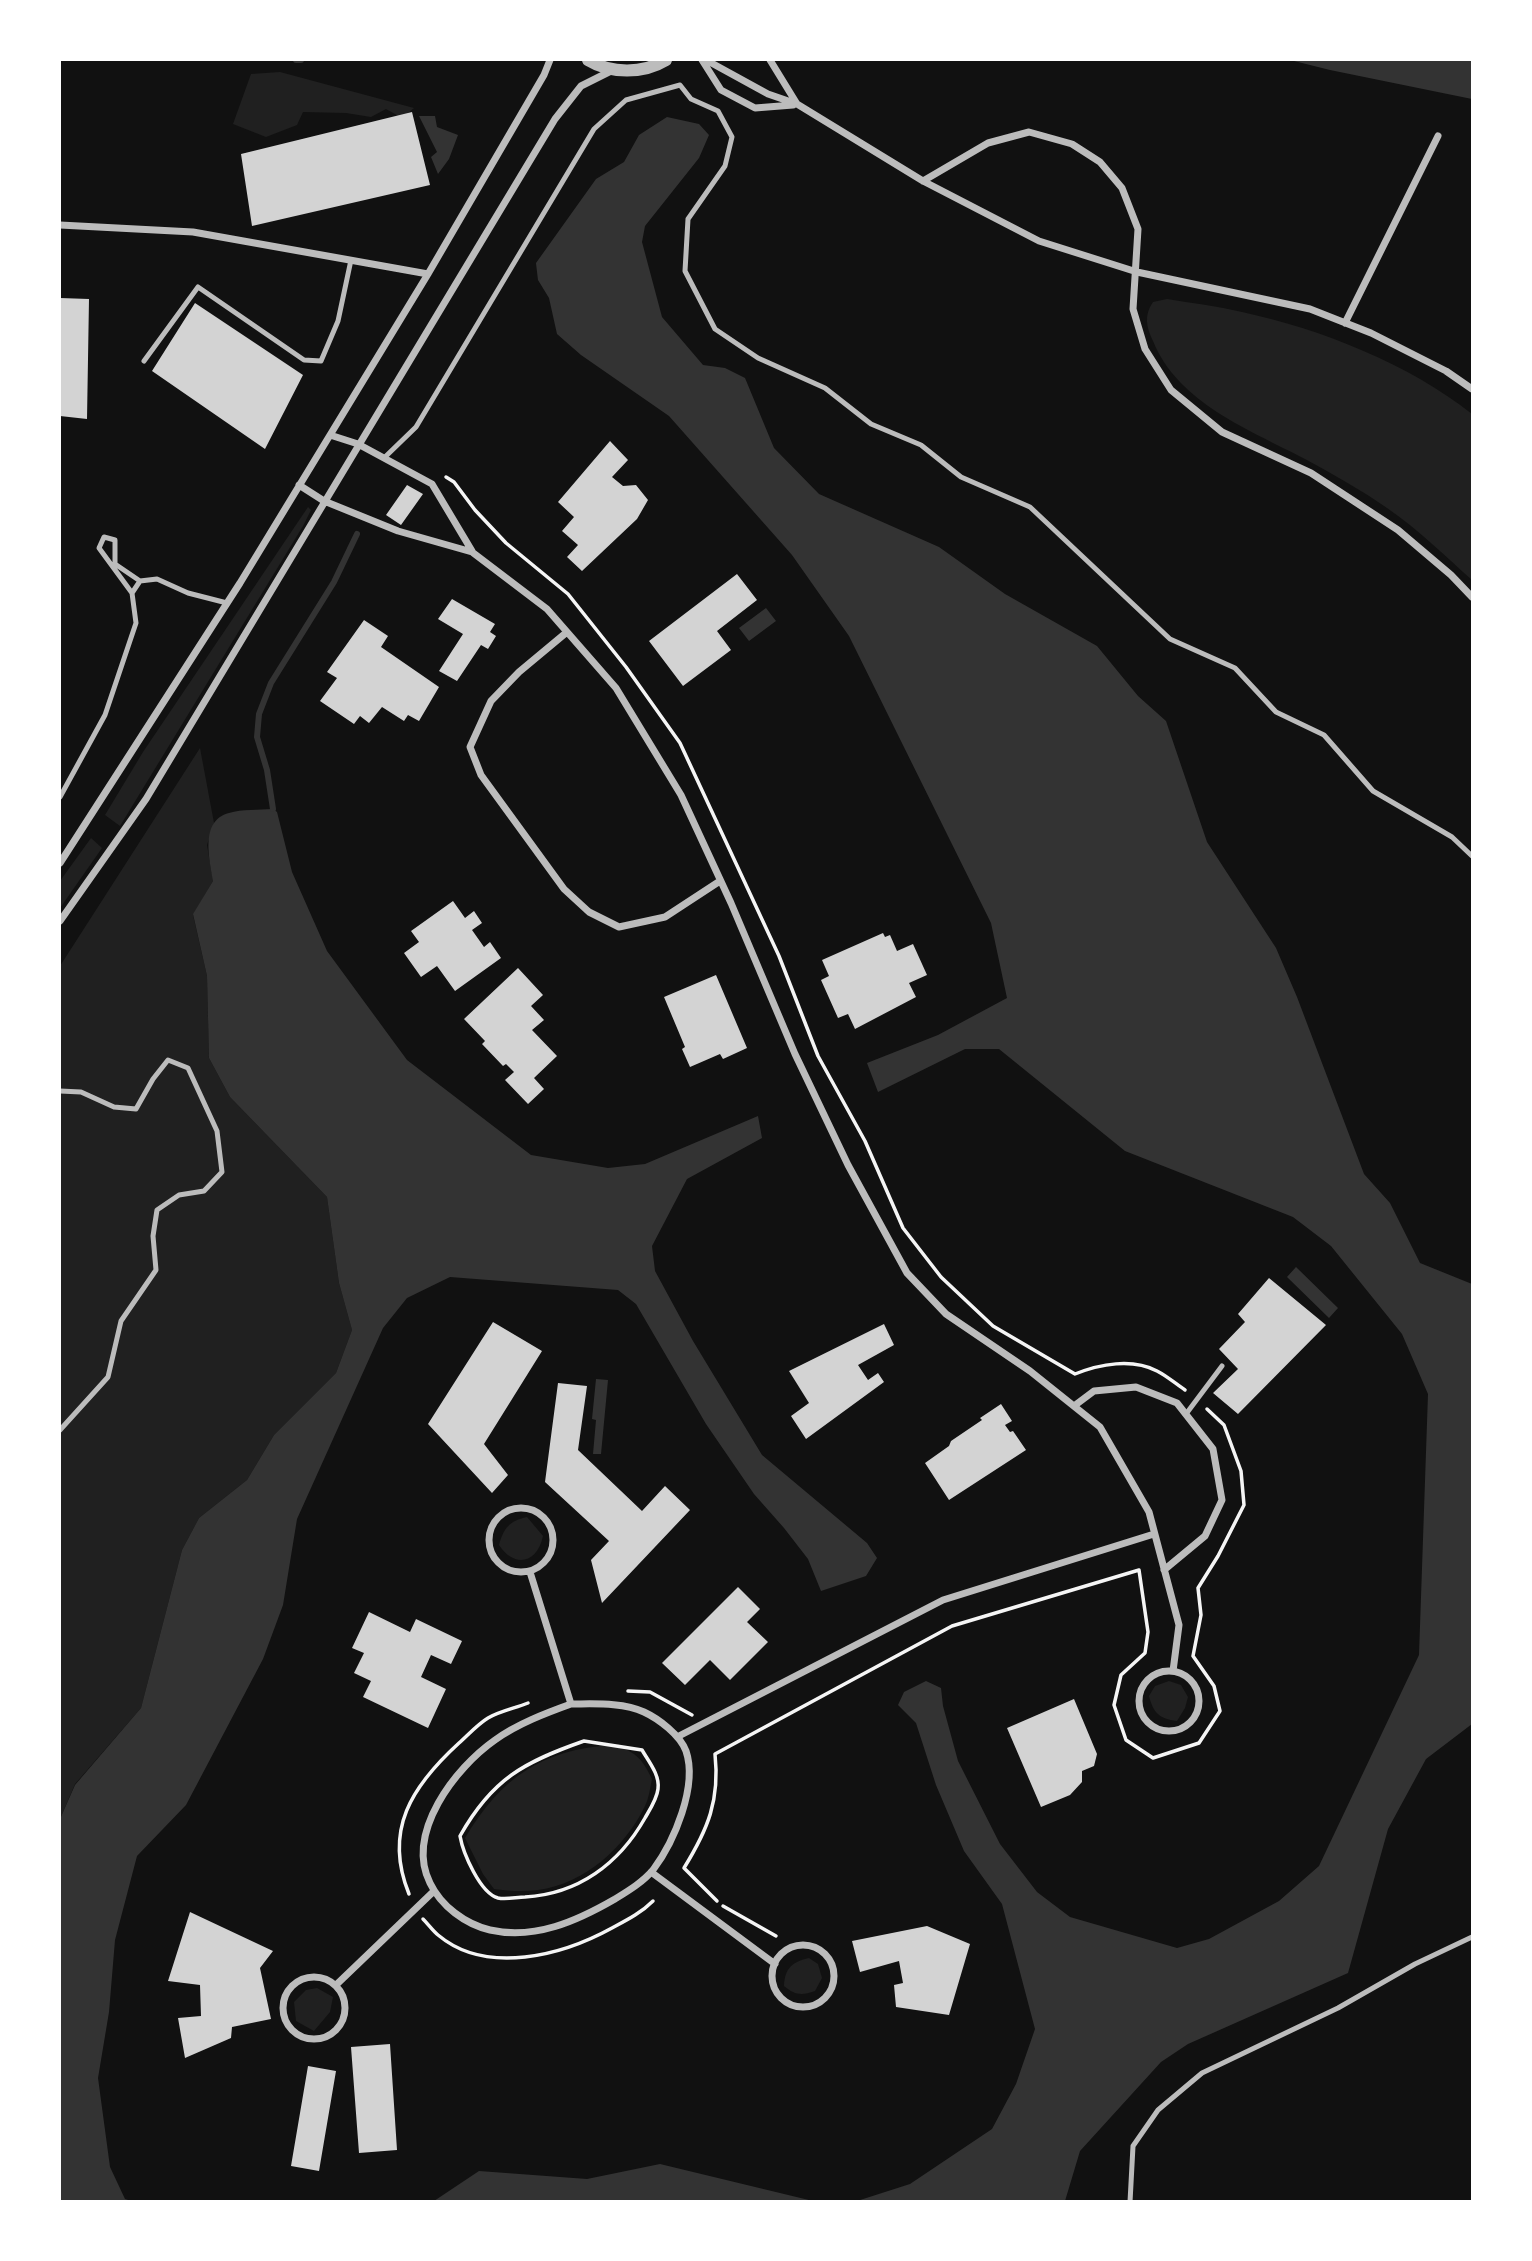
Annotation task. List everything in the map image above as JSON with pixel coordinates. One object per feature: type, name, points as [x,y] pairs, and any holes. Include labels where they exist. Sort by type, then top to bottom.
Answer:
[{"type":"street","points":[[60,863],[227,603],[330,435],[428,274],[544,75],[550,60]]},
{"type":"street","points":[[588,60],[614,70],[637,70],[666,60]]},
{"type":"street","points":[[704,60],[721,90],[755,108],[797,104]]},
{"type":"street","points":[[704,60],[768,94],[797,104],[923,181],[1039,241],[1137,272],[1310,309],[1371,333],[1446,371],[1472,389]]},
{"type":"street","points":[[770,60],[797,104]]},
{"type":"street","points":[[60,921],[146,799],[555,119],[581,86],[614,70]]},
{"type":"street","points":[[923,181],[988,143],[1029,132],[1072,144],[1101,162],[1122,188],[1138,229],[1133,310],[1145,349],[1171,390],[1222,432],[1311,473],[1398,530],[1472,597]]},
{"type":"street","points":[[1345,323],[1438,136]]},
{"type":"street","points":[[60,225],[193,232],[428,274]]},
{"type":"street","points":[[330,435],[358,444],[432,484],[472,552],[547,610],[616,688],[681,795],[795,1054],[848,1165],[907,1273],[946,1314],[1030,1371],[1100,1427],[1149,1512],[1179,1625],[1173,1671]]},
{"type":"street","points":[[299,485],[324,501],[398,531],[472,552]]},
{"type":"street","points":[[567,632],[519,672],[491,701],[470,747],[481,775],[565,888],[589,912],[619,926],[665,917],[720,881]]},
{"type":"street","points":[[1074,1406],[1094,1391],[1136,1387],[1177,1403],[1213,1449],[1222,1500],[1205,1536],[1164,1570]]},
{"type":"street","points":[[520,1507],[535,1510],[547,1520],[553,1535],[552,1550],[543,1564],[530,1572],[514,1572],[499,1565],[490,1553],[488,1537],[493,1522],[504,1511],[520,1507]]},
{"type":"street","points":[[677,1737],[943,1600],[1154,1534]]},
{"type":"street","points":[[530,1572],[571,1704]]},
{"type":"street","points":[[1173,1671],[1187,1677],[1197,1689],[1199,1705],[1193,1720],[1180,1729],[1164,1731],[1150,1725],[1141,1712],[1139,1697],[1145,1682],[1151,1677],[1158,1672],[1173,1671]]},
{"type":"street","points":[[571,1704],[607,1704],[643,1711],[677,1737],[686,1750],[689,1790],[665,1850],[652,1872],[629,1890],[564,1924],[534,1932],[505,1933],[480,1927],[445,1905],[434,1891],[425,1873],[423,1853],[428,1826],[455,1777],[496,1739],[544,1714],[571,1704]]},
{"type":"street","points":[[652,1872],[775,1964]]},
{"type":"street","points":[[336,1985],[434,1891]]},
{"type":"street","points":[[800,1945],[816,1947],[829,1958],[835,1973],[833,1989],[822,2002],[807,2008],[791,2005],[778,1995],[772,1980],[775,1964],[785,1951],[800,1945]]},
{"type":"street","points":[[306,1977],[322,1977],[336,1985],[345,2000],[344,2016],[336,2031],[322,2039],[305,2039],[291,2030],[283,2016],[283,2000],[292,1985],[306,1977]]},
{"type":"lane","points":[[384,458],[416,427],[594,129],[626,100],[680,85],[691,99],[718,111],[732,137],[725,166],[688,219],[685,271],[715,329],[758,358],[825,388],[871,424],[921,445],[961,478],[1030,508],[1170,639],[1234,668],[1276,712],[1324,735],[1373,791],[1452,837],[1472,856]]},
{"type":"lane","points":[[144,361],[198,287],[304,359],[321,361],[338,321],[351,260]]},
{"type":"lane","points":[[60,797],[105,715],[136,622],[132,593],[99,548],[104,537],[115,540],[115,564],[140,581],[157,579],[188,593],[227,603]]},
{"type":"lane","points":[[132,593],[140,581]]},
{"type":"lane","points":[[60,1091],[81,1093],[114,1107],[136,1109],[153,1079],[168,1060],[188,1068],[217,1130],[222,1172],[204,1191],[179,1195],[157,1210],[153,1236],[156,1270],[121,1321],[108,1377],[60,1430]]},
{"type":"lane","points":[[1186,1414],[1222,1366]]},
{"type":"lane","points":[[1130,2202],[1133,2146],[1158,2110],[1202,2073],[1338,2008],[1415,1964],[1472,1937]]},
{"type":"path","points":[[443,475],[454,482],[475,510],[506,543],[568,594],[626,667],[680,743],[779,956],[818,1056],[865,1141],[903,1228],[941,1277],[993,1326],[1075,1374],[1089,1368],[1121,1363],[1156,1370],[1196,1399],[1224,1425],[1241,1471],[1244,1505],[1218,1556],[1198,1587],[1201,1615],[1193,1656],[1214,1686],[1220,1711],[1199,1743],[1153,1758],[1126,1740],[1114,1705],[1121,1675],[1145,1653],[1148,1632],[1139,1570],[952,1626],[715,1754],[715,1800],[703,1836],[684,1868],[720,1904],[776,1936]]},
{"type":"path","points":[[626,1690],[650,1692],[700,1719]]},
{"type":"path","points":[[538,1700],[487,1718],[434,1766],[402,1817],[398,1846],[402,1877],[416,1911],[439,1936],[471,1953],[506,1958],[544,1955],[588,1941],[645,1910],[653,1901]]},
{"type":"path","points":[[584,1741],[622,1747],[642,1750],[655,1771],[658,1790],[638,1829],[607,1867],[582,1883],[540,1896],[498,1898],[486,1891],[463,1851],[460,1836],[475,1810],[521,1767],[545,1755],[584,1741]]},
{"type":"shaded area","points":[[1290,60],[1472,60],[1472,99],[1330,70]]},
{"type":"shaded area","points":[[280,72],[414,108],[402,118],[386,109],[371,117],[346,113],[303,112],[297,125],[266,137],[233,124],[251,74]]},
{"type":"shaded area","points":[[419,116],[435,116],[437,127],[458,135],[449,159],[438,174],[431,157],[437,152]]},
{"type":"shaded area","points":[[667,117],[699,124],[709,135],[699,158],[645,226],[642,242],[662,317],[703,365],[725,368],[745,378],[774,448],[819,494],[939,547],[1005,594],[1097,646],[1138,696],[1166,721],[1207,842],[1276,948],[1364,1174],[1390,1203],[1420,1263],[1472,1284],[1472,1724],[1426,1759],[1388,1829],[1348,1973],[1188,2044],[1161,2062],[1080,2151],[1065,2201],[857,2201],[910,2184],[992,2129],[1016,2084],[1035,2029],[1002,1904],[964,1851],[936,1785],[916,1723],[898,1705],[904,1692],[926,1681],[941,1688],[943,1706],[958,1761],[1000,1844],[1037,1892],[1070,1917],[1177,1948],[1209,1939],[1279,1901],[1319,1866],[1419,1655],[1428,1394],[1402,1334],[1331,1246],[1293,1217],[1125,1151],[999,1049],[965,1049],[878,1092],[867,1063],[938,1035],[1007,998],[991,923],[849,636],[792,555],[669,416],[581,355],[557,334],[549,298],[538,280],[536,263],[596,179],[624,162],[639,135]]},
{"type":"shaded area","points":[[1167,299],[1272,319],[1333,339],[1421,379],[1472,414],[1472,580],[1387,508],[1326,470],[1239,425],[1198,398],[1180,382],[1164,363],[1148,326],[1147,316],[1153,302]]},
{"type":"shaded area","points":[[308,507],[311,510],[303,526],[120,826],[105,815],[143,752]]},
{"type":"shaded area","points":[[766,608],[776,621],[749,641],[739,628]]},
{"type":"shaded area","points":[[200,748],[214,823],[207,845],[213,881],[193,915],[207,976],[209,1058],[230,1097],[327,1197],[339,1283],[352,1330],[336,1373],[274,1435],[247,1480],[199,1518],[182,1550],[141,1708],[75,1784],[60,1819],[60,966]]},
{"type":"shaded area","points":[[273,809],[277,812],[292,872],[327,951],[407,1060],[531,1155],[608,1168],[645,1164],[758,1116],[762,1138],[687,1179],[652,1246],[655,1271],[693,1341],[762,1455],[867,1543],[877,1558],[866,1576],[821,1591],[808,1559],[754,1494],[706,1424],[636,1304],[618,1290],[450,1277],[407,1298],[383,1328],[297,1519],[283,1605],[263,1659],[186,1805],[137,1856],[115,1940],[109,2012],[98,2078],[110,2167],[125,2199],[131,2201],[60,2201],[60,1819],[75,1785],[141,1708],[182,1550],[199,1518],[247,1480],[274,1435],[336,1373],[352,1330],[339,1283],[327,1197],[230,1097],[209,1058],[207,976],[193,914],[213,881],[209,852],[210,832],[220,817],[229,813]]},
{"type":"shaded area","points":[[91,838],[102,848],[60,908],[60,881]]},
{"type":"shaded area","points":[[1296,1267],[1338,1308],[1329,1318],[1287,1277]]},
{"type":"shaded area","points":[[596,1379],[608,1380],[601,1454],[593,1454],[596,1420],[592,1419]]},
{"type":"shaded area","points":[[527,1517],[543,1536],[536,1552],[524,1560],[518,1560],[499,1545],[508,1526]]},
{"type":"shaded area","points":[[1169,1681],[1181,1685],[1188,1697],[1177,1721],[1158,1714],[1149,1696],[1155,1686]]},
{"type":"shaded area","points":[[611,1745],[626,1749],[636,1756],[652,1779],[645,1806],[626,1836],[602,1861],[572,1880],[538,1890],[494,1889],[483,1874],[465,1838],[493,1799],[525,1771],[544,1761],[564,1753]]},
{"type":"shaded area","points":[[809,1958],[818,1964],[822,1978],[815,1991],[798,1994],[784,1986],[786,1975],[794,1964]]},
{"type":"shaded area","points":[[317,1988],[333,1997],[330,2012],[314,2031],[296,2021],[294,2002],[306,1990]]},
{"type":"shaded area","points":[[660,2164],[813,2201],[434,2201],[479,2171],[587,2179]]},
{"type":"building","points":[[412,112],[430,185],[252,226],[241,154]]},
{"type":"building","points":[[60,298],[89,299],[87,419],[60,416]]},
{"type":"building","points":[[195,303],[303,375],[265,449],[152,371]]},
{"type":"building","points":[[610,441],[628,460],[612,477],[623,486],[636,485],[648,500],[637,519],[582,571],[567,557],[578,545],[562,531],[574,517],[558,502]]},
{"type":"building","points":[[407,485],[423,494],[401,525],[386,515]]},
{"type":"building","points":[[737,574],[757,600],[717,631],[731,650],[683,686],[649,641]]},
{"type":"building","points":[[452,599],[495,624],[490,632],[496,636],[488,649],[481,645],[457,681],[439,671],[463,634],[438,619]]},
{"type":"building","points":[[364,620],[388,636],[381,647],[439,687],[419,721],[408,715],[404,721],[382,707],[369,723],[360,716],[354,724],[320,701],[337,678],[327,672]]},
{"type":"building","points":[[453,901],[465,918],[474,911],[482,923],[472,930],[484,947],[490,942],[501,958],[455,991],[437,966],[421,977],[404,953],[419,942],[411,931]]},
{"type":"building","points":[[883,933],[885,937],[890,935],[897,951],[913,944],[927,975],[909,983],[916,997],[855,1029],[848,1014],[838,1018],[821,980],[829,976],[822,960]]},
{"type":"building","points":[[518,968],[543,995],[531,1006],[544,1020],[532,1030],[557,1056],[534,1078],[544,1089],[528,1104],[505,1080],[514,1072],[506,1064],[503,1066],[482,1044],[485,1041],[464,1019]]},
{"type":"building","points":[[716,975],[747,1048],[723,1059],[720,1054],[690,1067],[682,1049],[685,1047],[664,997]]},
{"type":"building","points":[[1269,1278],[1326,1325],[1238,1414],[1213,1393],[1238,1369],[1219,1349],[1245,1322],[1238,1314]]},
{"type":"building","points":[[493,1322],[542,1351],[484,1444],[508,1475],[492,1493],[428,1424]]},
{"type":"building","points":[[884,1324],[894,1345],[858,1365],[868,1380],[878,1373],[884,1382],[806,1439],[791,1416],[809,1403],[789,1371]]},
{"type":"building","points":[[558,1383],[587,1386],[578,1450],[642,1511],[665,1486],[690,1510],[602,1603],[591,1560],[609,1541],[545,1482]]},
{"type":"building","points":[[1001,1404],[1012,1421],[1005,1425],[1010,1432],[1013,1431],[1026,1450],[949,1500],[925,1463]]},
{"type":"building","points":[[738,1587],[760,1609],[747,1622],[768,1642],[730,1680],[710,1660],[685,1685],[662,1663]]},
{"type":"building","points":[[369,1612],[410,1632],[416,1619],[462,1641],[451,1664],[431,1655],[421,1677],[446,1689],[428,1728],[363,1697],[371,1681],[354,1673],[364,1653],[352,1648]]},
{"type":"building","points":[[1074,1699],[1097,1754],[1094,1766],[1082,1771],[1082,1782],[1070,1795],[1041,1807],[1007,1728]]},
{"type":"building","points":[[190,1912],[273,1951],[260,1968],[271,2019],[232,2027],[231,2038],[185,2058],[178,2018],[201,2016],[200,1985],[168,1981]]},
{"type":"building","points":[[927,1926],[970,1944],[949,2015],[896,2007],[894,1985],[903,1983],[899,1961],[860,1972],[852,1941]]},
{"type":"building","points":[[390,2044],[397,2150],[359,2153],[351,2047]]},
{"type":"building","points":[[308,2066],[336,2071],[319,2171],[291,2166]]},
{"type":"waterway","points":[[296,60],[301,60]]},
{"type":"waterway","points":[[273,809],[267,770],[257,737],[259,714],[271,683],[334,582],[357,534]]}]
